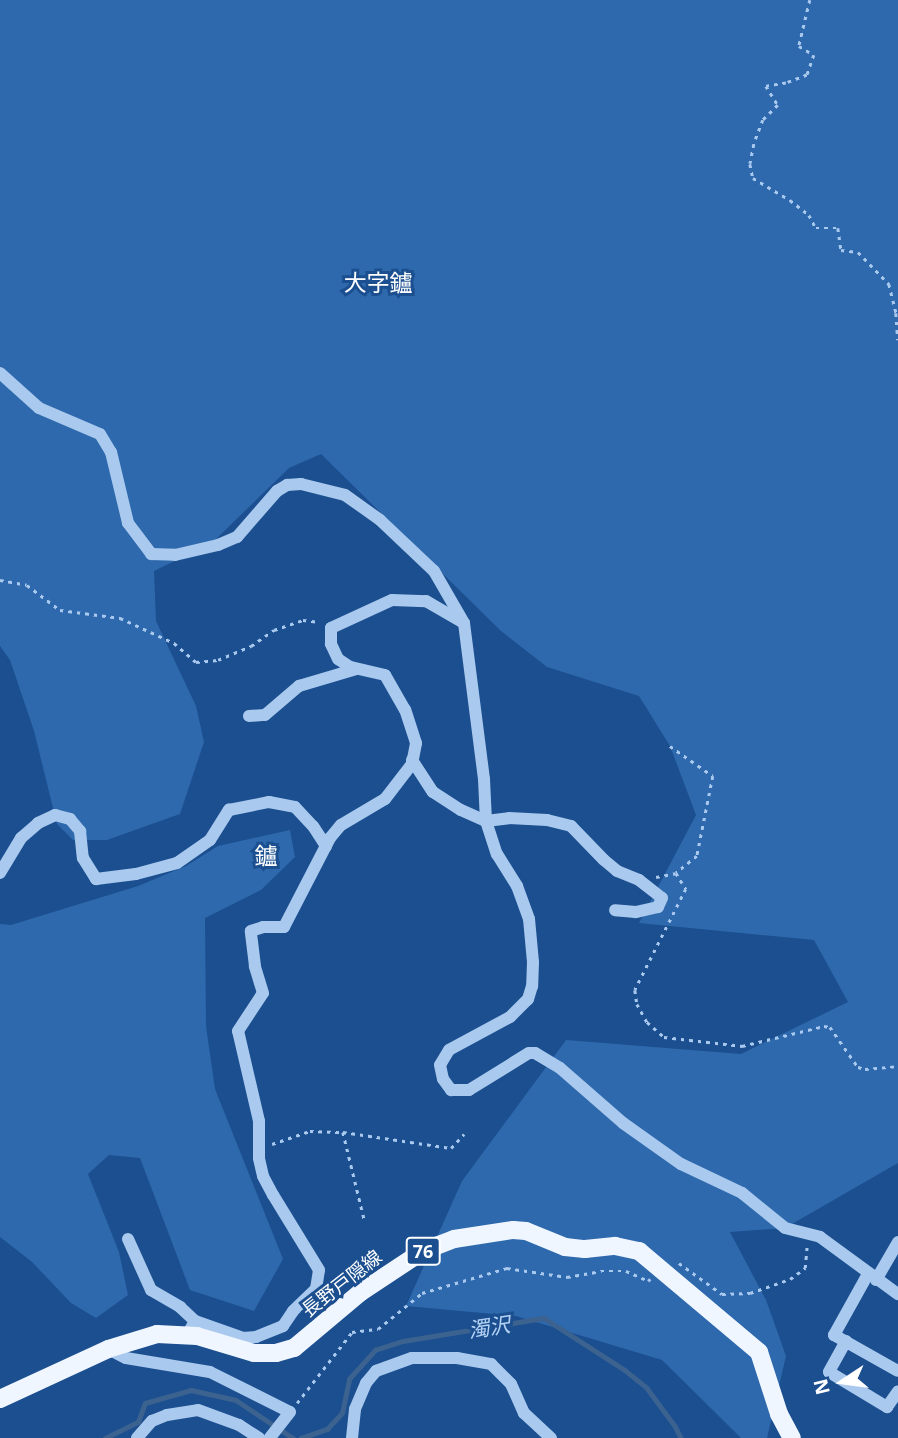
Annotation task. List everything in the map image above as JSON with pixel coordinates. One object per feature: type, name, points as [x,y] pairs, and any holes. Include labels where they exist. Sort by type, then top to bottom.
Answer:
[{"type":"main road","name":"長野戸隠線","points":[[0,1399],[108,1349],[157,1334],[191,1328],[254,1353],[276,1353],[294,1348],[324,1326],[361,1292],[423,1251],[486,1232],[526,1231],[565,1247],[585,1249],[615,1246],[639,1251],[759,1352],[779,1415],[792,1438]]},
{"type":"street","points":[[0,373],[39,408],[100,434],[111,452],[128,523],[151,554],[174,555],[218,545],[236,537],[276,491],[287,485],[327,488],[345,495],[380,520],[434,570],[464,623],[484,779],[486,821],[497,854],[517,886],[529,919],[532,986],[527,999],[510,1017],[449,1050],[440,1065],[443,1079],[451,1090],[469,1090],[529,1053],[535,1053],[560,1068],[622,1123],[681,1164],[742,1193],[785,1228],[820,1237],[898,1294]]},
{"type":"street","points":[[128,1239],[151,1290],[180,1307],[191,1328],[243,1338],[256,1337],[283,1326],[293,1311],[316,1289],[318,1270],[263,1176],[259,1121],[238,1031],[262,993],[255,966],[251,931],[263,927],[284,927],[326,846],[341,825],[386,799],[412,760],[416,743],[405,710],[385,675],[356,669],[338,659],[331,644],[331,628],[392,600],[426,601],[464,623]]},
{"type":"street","points":[[250,716],[265,715],[299,686],[356,669]]},
{"type":"street","points":[[412,760],[433,792],[486,821],[509,818],[547,820],[571,826],[617,871],[639,880],[662,898],[658,907],[636,912],[615,910]]},
{"type":"street","points":[[0,873],[21,838],[55,815],[71,819],[80,831],[83,858],[96,879],[136,874],[177,863],[210,840],[229,810],[269,802],[295,807],[313,826],[326,846]]},
{"type":"street","points":[[898,1244],[872,1277],[834,1335],[898,1371]]},
{"type":"street","points":[[846,1342],[828,1372],[887,1408],[898,1391]]},
{"type":"street","points":[[108,1349],[125,1358],[210,1372],[287,1416],[267,1437],[198,1410],[167,1415],[152,1421],[137,1438]]},
{"type":"street","points":[[352,1438],[355,1409],[366,1383],[376,1371],[412,1358],[457,1359],[491,1364],[511,1384],[524,1413],[551,1438]]},
{"type":"path","points":[[810,0],[799,46],[814,55],[807,75],[786,83],[766,86],[778,105],[763,120],[754,144],[750,164],[753,178],[809,215],[816,228],[838,228],[841,250],[858,252],[889,284],[896,313],[898,340]]},
{"type":"path","points":[[0,580],[27,585],[60,610],[120,618],[174,643],[196,662],[218,660],[251,646],[274,630],[303,620],[341,623]]},
{"type":"path","points":[[639,880],[676,873],[697,856],[713,776],[670,746]]},
{"type":"path","points":[[676,873],[686,889],[635,990],[637,1004],[647,1022],[664,1037],[742,1046],[824,1026],[830,1027],[858,1067],[865,1069],[898,1066]]},
{"type":"path","points":[[259,1149],[310,1131],[343,1132],[452,1148],[464,1134]]},
{"type":"path","points":[[343,1132],[365,1222]]},
{"type":"path","points":[[287,1416],[352,1332],[379,1329],[422,1293],[507,1268],[566,1277],[601,1271],[626,1271],[648,1281],[660,1268],[679,1262],[722,1294],[750,1293],[790,1279],[805,1268],[807,1234]]},
{"type":"shaded area","points":[[0,0],[898,0],[898,1163],[785,1228],[730,1232],[766,1300],[786,1356],[767,1438],[741,1438],[662,1360],[516,1316],[406,1306],[462,1181],[566,1040],[741,1054],[848,1002],[814,940],[639,923],[696,815],[670,746],[639,696],[547,667],[501,631],[321,454],[289,468],[212,543],[154,571],[156,621],[196,706],[204,742],[180,814],[107,840],[73,840],[57,824],[34,731],[10,660],[0,646]]},
{"type":"shaded area","points":[[290,830],[295,857],[261,890],[205,918],[206,1026],[215,1089],[283,1259],[254,1311],[190,1290],[140,1158],[109,1155],[88,1174],[119,1252],[128,1295],[96,1318],[71,1303],[32,1262],[0,1237],[0,924],[11,925],[138,886],[186,866],[218,846]]},
{"type":"waterway","name":"濁沢","points":[[301,1438],[327,1429],[342,1413],[349,1379],[375,1350],[403,1341],[544,1318],[625,1370],[647,1388],[681,1438]]},
{"type":"waterway","name":"濁沢","points":[[105,1438],[138,1422],[145,1403],[191,1390],[236,1400],[293,1438]]},
{"type":"district","name":"大字鑪","points":[[378,282]]},
{"type":"district","name":"鑪","points":[[266,855]]}]
